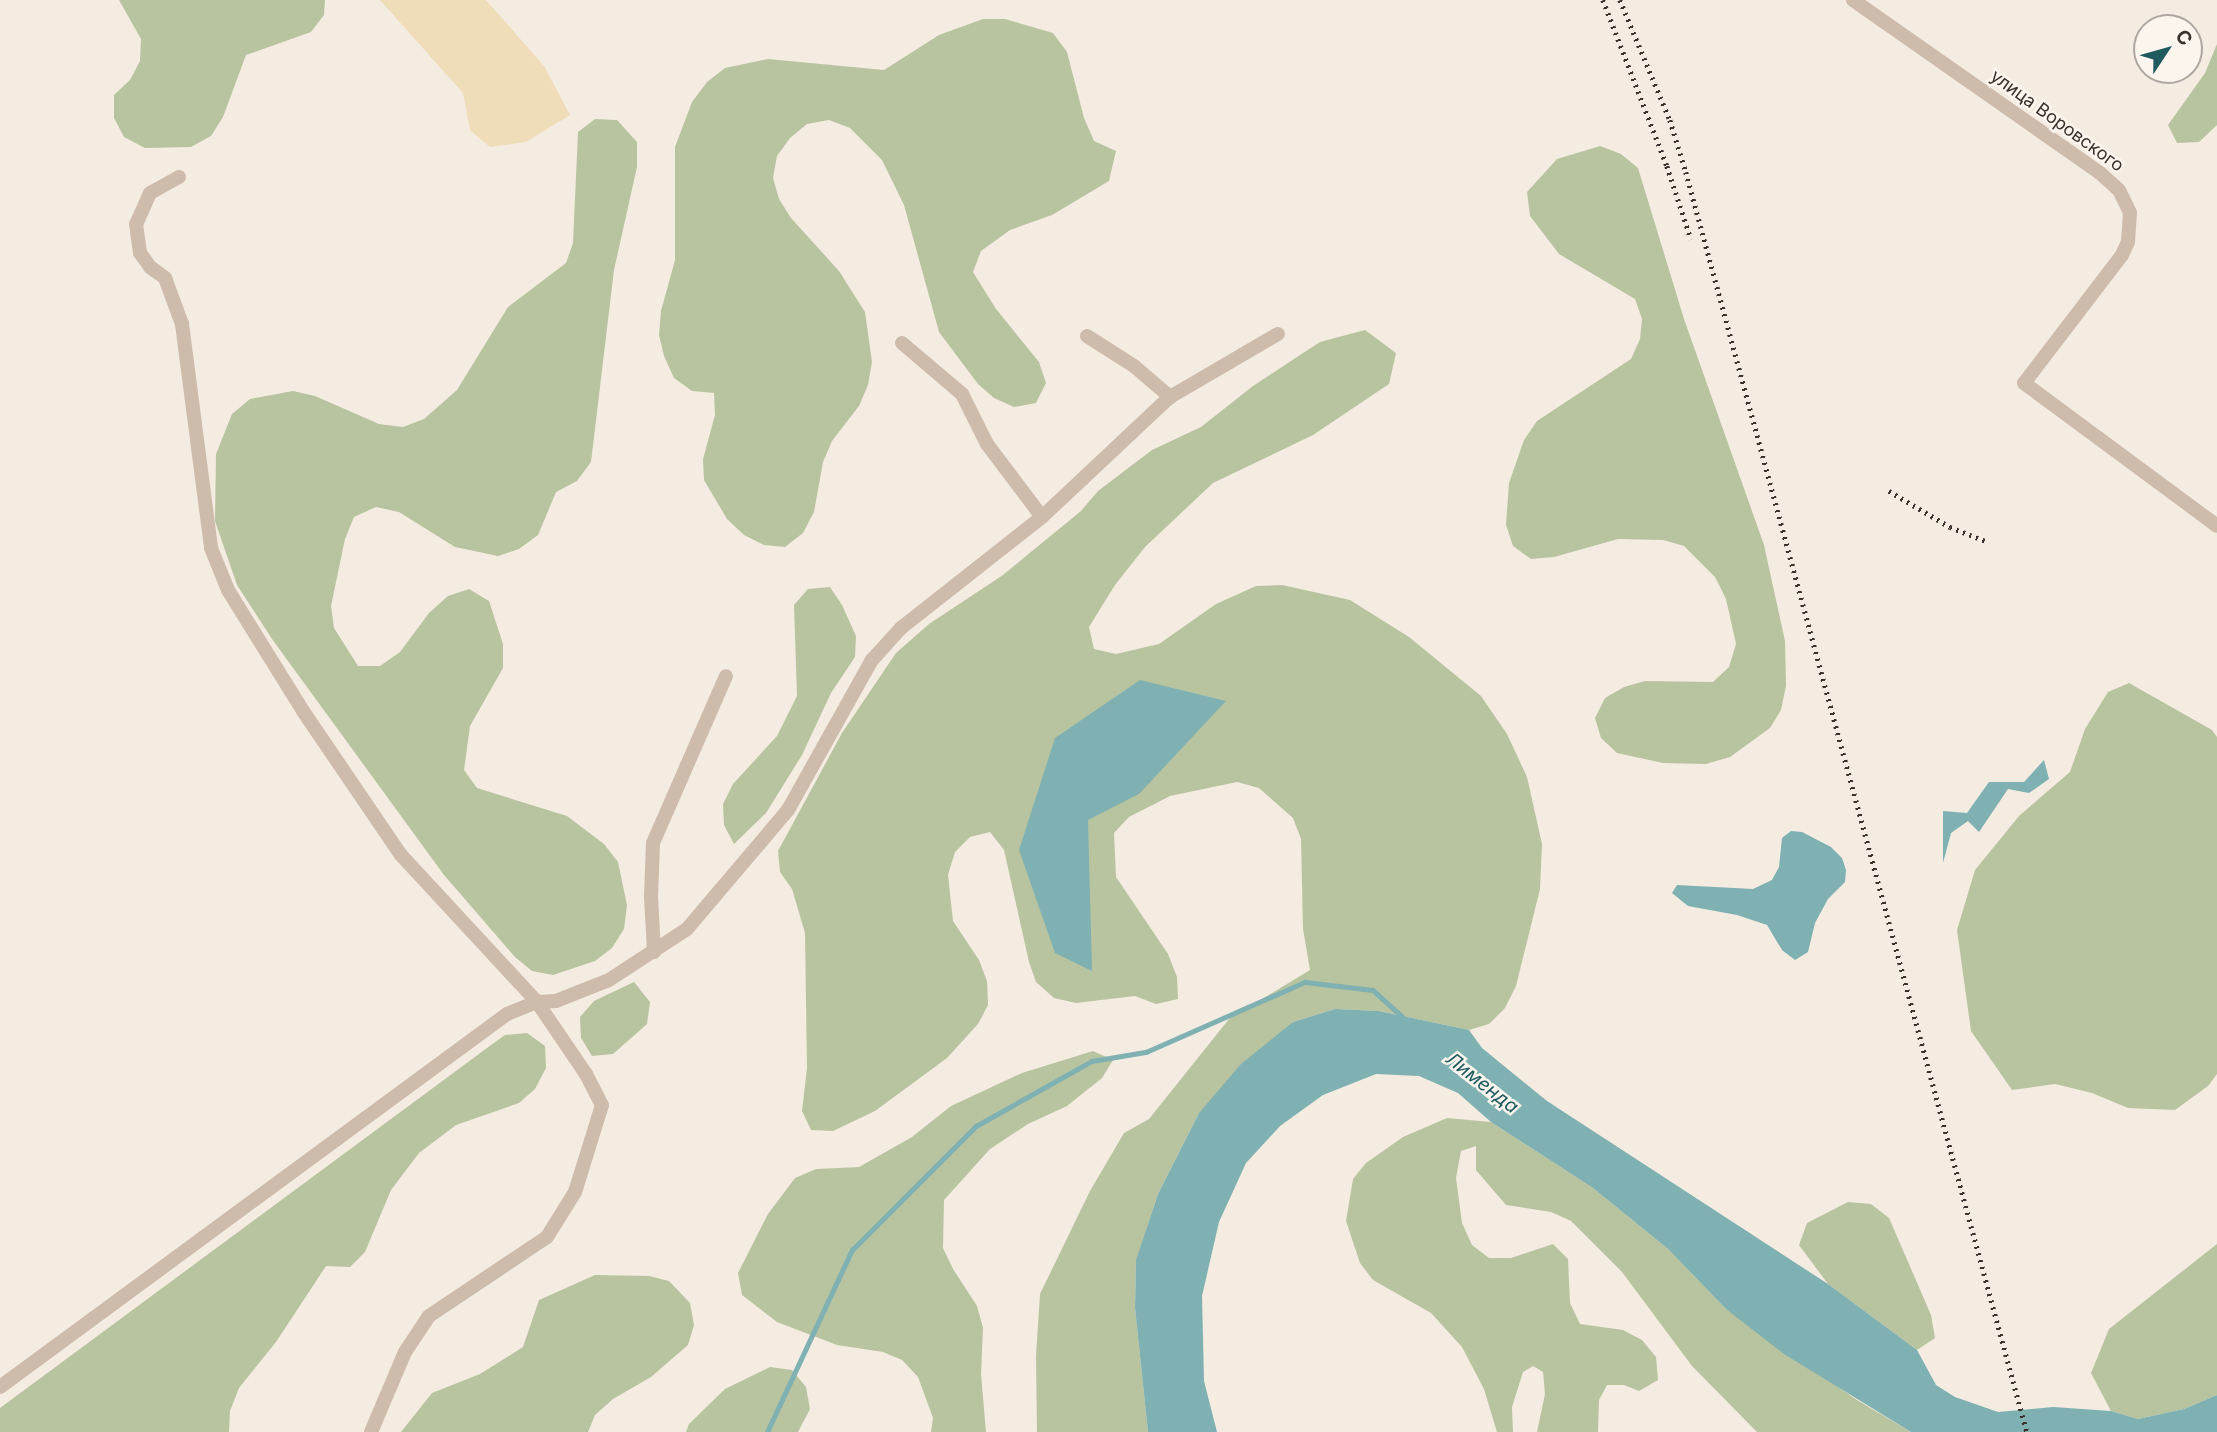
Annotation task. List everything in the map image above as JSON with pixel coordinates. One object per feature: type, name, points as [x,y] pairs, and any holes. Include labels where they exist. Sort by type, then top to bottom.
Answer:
[{"type":"street","name":"улица Воровского","points":[[1853,0],[2100,173],[2126,201],[2130,227],[2122,255],[2025,383],[2217,526]]},
{"type":"street","points":[[179,177],[150,194],[136,224],[140,253],[150,267],[164,278],[182,324],[211,548],[228,590],[303,711],[401,855],[537,1002],[586,1074],[602,1105],[575,1192],[547,1237],[429,1316],[405,1352],[371,1432]]},
{"type":"street","points":[[0,1387],[507,1014],[537,1002],[556,1001],[609,980],[687,929],[788,810],[872,660],[901,628],[1042,517],[1170,397],[1278,334]]},
{"type":"street","points":[[1087,336],[1134,366],[1170,397]]},
{"type":"street","points":[[902,343],[961,394],[987,444],[1042,517]]},
{"type":"street","points":[[654,952],[651,897],[653,843],[726,676]]},
{"type":"green space","points":[[119,0],[325,0],[324,15],[311,32],[246,55],[223,117],[211,136],[191,147],[145,148],[124,137],[114,118],[114,95],[130,80],[140,61],[141,39]]},
{"type":"green space","points":[[983,19],[1005,19],[1053,33],[1067,52],[1084,118],[1094,141],[1116,151],[1109,181],[1052,215],[1010,230],[981,251],[973,272],[996,309],[1039,362],[1046,383],[1036,403],[1014,407],[994,398],[978,384],[939,332],[904,205],[882,160],[850,128],[829,120],[807,124],[790,138],[777,156],[773,178],[779,199],[791,218],[839,271],[865,312],[872,362],[868,385],[859,406],[832,441],[823,462],[814,512],[803,533],[785,547],[764,545],[744,535],[727,519],[704,480],[703,459],[715,415],[714,393],[692,391],[674,378],[664,356],[659,335],[661,311],[675,260],[675,147],[692,102],[707,82],[725,68],[768,59],[884,70],[939,35]]},
{"type":"green space","points":[[2217,44],[2217,125],[2199,142],[2177,143],[2168,125],[2197,84],[2203,84]]},
{"type":"green space","points":[[595,119],[617,120],[637,142],[637,167],[614,270],[591,462],[577,481],[556,492],[538,535],[519,549],[498,556],[455,547],[399,512],[376,507],[354,517],[345,539],[331,606],[334,628],[358,666],[380,666],[400,652],[429,613],[448,596],[469,589],[489,601],[503,644],[503,668],[470,726],[464,770],[477,788],[567,816],[604,844],[618,862],[627,905],[624,929],[612,948],[595,961],[553,975],[532,971],[515,957],[444,875],[272,639],[237,585],[215,521],[216,454],[232,414],[250,399],[293,391],[315,396],[379,424],[403,427],[424,419],[457,390],[508,307],[566,263],[573,243],[578,132]]},
{"type":"green space","points":[[1600,146],[1621,154],[1638,168],[1684,319],[1764,545],[1785,641],[1786,686],[1781,710],[1770,728],[1730,757],[1706,764],[1663,763],[1617,753],[1601,738],[1595,718],[1605,698],[1624,687],[1645,681],[1713,682],[1729,667],[1736,644],[1726,599],[1715,577],[1684,546],[1663,540],[1618,539],[1554,557],[1531,559],[1513,546],[1506,525],[1509,483],[1524,440],[1537,421],[1631,359],[1640,339],[1642,319],[1635,299],[1559,254],[1530,216],[1527,192],[1557,159]]},
{"type":"green space","points":[[1365,330],[1396,353],[1389,384],[1313,435],[1213,483],[1145,547],[1115,585],[1089,627],[1094,649],[1116,654],[1159,644],[1216,604],[1256,586],[1282,585],[1350,600],[1409,637],[1481,696],[1507,734],[1527,777],[1542,844],[1540,889],[1516,986],[1505,1008],[1489,1024],[1469,1030],[1379,1011],[1335,1009],[1293,1022],[1199,1113],[1158,1194],[1136,1261],[1135,1308],[1148,1432],[1037,1432],[1036,1356],[1040,1294],[1090,1191],[1124,1133],[1149,1119],[1229,1019],[1310,970],[1303,929],[1301,839],[1293,818],[1259,788],[1237,782],[1170,796],[1129,817],[1114,833],[1116,877],[1168,954],[1177,977],[1178,999],[1156,1004],[1135,996],[1076,1003],[1054,998],[1036,982],[1004,850],[990,832],[970,837],[955,852],[948,875],[953,921],[979,960],[987,981],[988,1005],[978,1024],[947,1058],[875,1111],[833,1131],[811,1130],[802,1111],[807,1068],[805,933],[792,889],[780,872],[778,851],[842,733],[896,653],[929,624],[1003,575],[1081,511],[1098,491],[1152,450],[1201,427],[1253,386],[1320,342]]},
{"type":"green space","points":[[830,587],[842,605],[856,636],[855,657],[831,693],[802,755],[766,813],[734,844],[724,825],[723,804],[733,784],[777,736],[797,696],[794,605],[808,589]]},
{"type":"green space","points":[[2129,683],[2212,730],[2217,737],[2217,1074],[2208,1086],[2175,1110],[2128,1108],[2092,1093],[2055,1084],[2012,1090],[1971,1031],[1957,930],[1975,870],[2019,816],[2070,772],[2085,729],[2108,692]]},
{"type":"green space","points":[[634,982],[650,1002],[647,1024],[613,1054],[592,1056],[581,1038],[580,1017],[594,1001]]},
{"type":"green space","points":[[527,1033],[545,1046],[546,1068],[535,1089],[519,1103],[456,1125],[419,1153],[391,1190],[365,1252],[350,1267],[326,1266],[276,1342],[239,1388],[230,1411],[229,1432],[0,1432],[0,1408],[505,1035]]},
{"type":"green space","points":[[1093,1051],[1113,1060],[1102,1078],[1067,1106],[1028,1124],[990,1149],[944,1200],[943,1248],[977,1306],[983,1328],[981,1374],[986,1432],[931,1432],[933,1418],[918,1377],[902,1360],[883,1352],[837,1345],[777,1322],[742,1295],[738,1273],[768,1214],[795,1178],[816,1169],[859,1167],[912,1137],[951,1106],[1022,1073]]},
{"type":"green space","points":[[1447,1118],[1491,1122],[1593,1188],[1668,1249],[1726,1309],[1857,1400],[1911,1432],[1757,1432],[1692,1366],[1622,1272],[1571,1221],[1551,1212],[1506,1205],[1476,1170],[1476,1146],[1461,1151],[1456,1178],[1462,1223],[1472,1245],[1489,1258],[1511,1258],[1553,1244],[1568,1259],[1570,1303],[1580,1324],[1623,1330],[1642,1340],[1656,1357],[1658,1380],[1639,1391],[1624,1385],[1607,1385],[1599,1400],[1598,1432],[1537,1432],[1545,1394],[1543,1372],[1533,1366],[1523,1372],[1512,1407],[1513,1432],[1497,1432],[1484,1389],[1462,1347],[1431,1313],[1373,1280],[1360,1263],[1346,1221],[1353,1179],[1366,1163],[1403,1137]]},
{"type":"green space","points":[[1848,1202],[1871,1204],[1889,1218],[1931,1315],[1935,1338],[1917,1350],[1828,1284],[1799,1245],[1807,1223]]},
{"type":"green space","points":[[2217,1244],[2217,1395],[2184,1409],[2138,1419],[2111,1411],[2091,1373],[2109,1329]]},
{"type":"green space","points":[[595,1275],[649,1276],[669,1281],[690,1303],[694,1325],[688,1345],[651,1377],[613,1399],[595,1415],[588,1432],[401,1432],[432,1393],[480,1374],[523,1347],[539,1300]]},
{"type":"green space","points":[[770,1367],[792,1370],[806,1387],[810,1409],[798,1432],[686,1432],[689,1424],[725,1389]]},
{"type":"sand","points":[[380,0],[486,0],[544,66],[570,115],[526,142],[490,147],[470,130],[463,93]]},
{"type":"water","points":[[1140,680],[1226,701],[1139,794],[1088,820],[1092,971],[1055,953],[1019,850],[1055,738]]},
{"type":"water","points":[[2044,760],[2049,779],[2029,793],[2008,789],[1979,832],[1968,821],[1951,833],[1943,863],[1943,811],[1967,813],[1989,782],[2024,782]]},
{"type":"water","points":[[1791,831],[1802,832],[1831,847],[1842,858],[1846,870],[1845,882],[1828,899],[1815,923],[1808,952],[1795,960],[1782,950],[1767,925],[1737,915],[1688,906],[1672,893],[1677,885],[1753,889],[1772,880],[1779,867],[1782,838]]},
{"type":"water","name":"Лименда","points":[[1335,1009],[1379,1011],[1469,1030],[1482,1048],[1547,1101],[1828,1284],[1917,1350],[1936,1385],[1955,1397],[1998,1412],[2053,1407],[2111,1411],[2138,1419],[2184,1409],[2217,1395],[2217,1432],[1911,1432],[1784,1354],[1726,1309],[1668,1249],[1593,1188],[1491,1122],[1458,1093],[1419,1076],[1376,1074],[1323,1095],[1280,1126],[1246,1163],[1219,1222],[1202,1296],[1204,1381],[1217,1432],[1148,1432],[1135,1308],[1136,1260],[1158,1194],[1199,1113],[1241,1064],[1293,1022]]},
{"type":"waterway","points":[[767,1432],[852,1250],[976,1126],[1092,1061],[1146,1052],[1305,982],[1373,990],[1405,1019]]},
{"type":"railway","points":[[1603,0],[1667,166],[1691,239]]},
{"type":"railway","points":[[1620,0],[1670,120],[1686,172],[2027,1432]]},
{"type":"railway","points":[[1889,491],[1950,527],[1988,542]]}]
